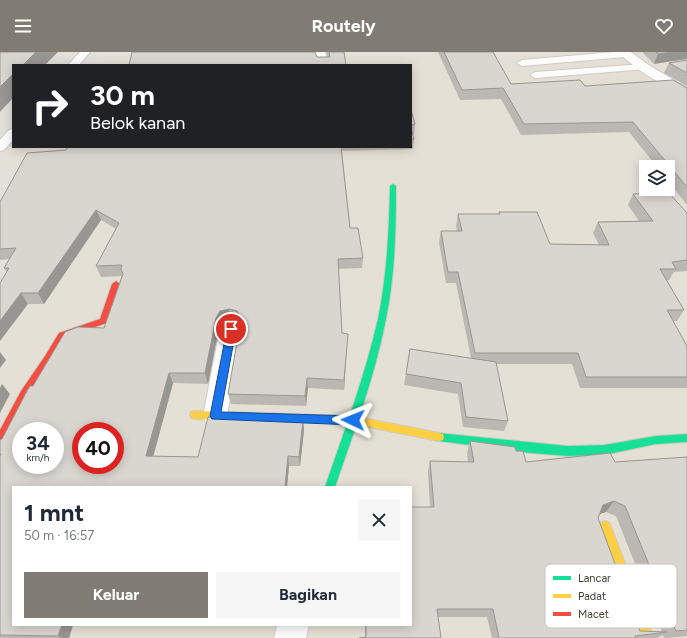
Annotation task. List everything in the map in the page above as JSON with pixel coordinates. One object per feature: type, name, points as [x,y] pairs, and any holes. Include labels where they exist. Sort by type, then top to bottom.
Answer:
[{"type":"street","points":[[319,52],[322,64]]},
{"type":"street","points":[[624,53],[687,94]]},
{"type":"street","points":[[645,68],[663,67]]},
{"type":"street","points":[[330,486],[353,420],[378,336],[390,268],[393,237],[393,186]]},
{"type":"street","points":[[0,440],[24,394],[48,359],[62,335],[104,321],[116,284]]},
{"type":"street","points":[[231,329],[205,415],[353,420],[441,437],[568,451],[604,450],[656,440],[687,438]]},
{"type":"street","points":[[605,527],[619,564]]},
{"type":"street","points":[[290,638],[293,626]]},
{"type":"street","points":[[643,628],[647,638]]},
{"type":"lane","points":[[74,64],[85,52]]},
{"type":"lane","points":[[522,63],[624,53]]},
{"type":"lane","points":[[535,75],[645,68]]},
{"type":"lane","points":[[0,147],[12,134]]},
{"type":"shaded area","points":[[0,52],[107,52],[95,64],[12,64],[12,148],[14,148],[0,163]]},
{"type":"shaded area","points":[[107,52],[687,52],[687,638],[0,638],[0,295],[42,165],[0,165],[0,163],[14,148],[412,148],[412,64],[95,64]]},
{"type":"shaded area","points":[[0,165],[42,165],[0,295]]},
{"type":"building","points":[[0,52],[36,52],[24,64],[12,64],[12,75],[0,87]]},
{"type":"building","points":[[132,52],[315,52],[317,57],[330,57],[329,52],[344,52],[346,64],[129,64]]},
{"type":"building","points":[[444,52],[493,52],[511,84],[580,80],[585,86],[673,80],[687,88],[687,187],[675,173],[675,160],[665,160],[633,122],[524,124],[503,88],[462,90]]},
{"type":"building","points":[[656,52],[672,52],[658,54]]},
{"type":"building","points":[[687,60],[687,73],[669,63]]},
{"type":"building","points":[[412,114],[415,124],[412,125]]},
{"type":"building","points":[[67,148],[341,148],[350,228],[358,228],[363,258],[338,259],[342,333],[348,334],[344,380],[307,378],[305,396],[228,394],[241,319],[237,311],[229,309],[220,311],[216,318],[205,373],[169,373],[146,456],[198,457],[208,417],[303,420],[299,457],[288,456],[285,486],[12,486],[12,626],[62,626],[58,636],[0,635],[0,440],[2,439],[30,386],[33,386],[65,332],[78,327],[104,328],[123,274],[121,269],[122,265],[96,266],[119,223],[96,210],[38,293],[21,293],[0,321],[0,283],[9,268],[4,268],[16,248],[0,249],[0,202],[27,153],[66,150]]},
{"type":"building","points":[[633,194],[639,194],[639,196],[672,196],[687,213],[687,260],[672,262],[676,269],[660,269],[684,310],[667,310],[687,346],[687,377],[586,377],[578,353],[475,353],[458,272],[448,272],[441,231],[462,231],[458,214],[537,212],[550,244],[609,245],[598,222],[653,221]]},
{"type":"building","points":[[410,349],[496,362],[508,421],[466,417],[461,383],[406,374]]},
{"type":"building","points":[[470,441],[515,447],[516,451],[523,451],[526,462],[610,453],[615,462],[687,457],[687,630],[676,631],[675,628],[677,628],[677,564],[649,564],[625,506],[614,501],[603,505],[598,518],[615,564],[545,564],[545,628],[639,628],[640,631],[667,632],[635,636],[636,638],[499,638],[493,609],[437,609],[441,638],[359,638],[366,637],[366,626],[412,626],[412,507],[434,507],[430,461],[474,462]]},
{"type":"traffic: fast","points":[[330,486],[365,383],[382,319],[388,286],[391,253],[393,186]]},
{"type":"traffic: fast","points":[[439,437],[568,451],[604,450],[656,440],[687,438]]},
{"type":"traffic: slow","points":[[195,415],[353,420],[439,437]]},
{"type":"traffic: slow","points":[[605,527],[619,564]]},
{"type":"traffic: slow","points":[[643,628],[647,638]]},
{"type":"traffic: jam","points":[[0,440],[24,394],[48,359],[62,335],[104,321],[116,284]]},
{"type":"route","points":[[231,329],[215,416],[353,420]]}]
